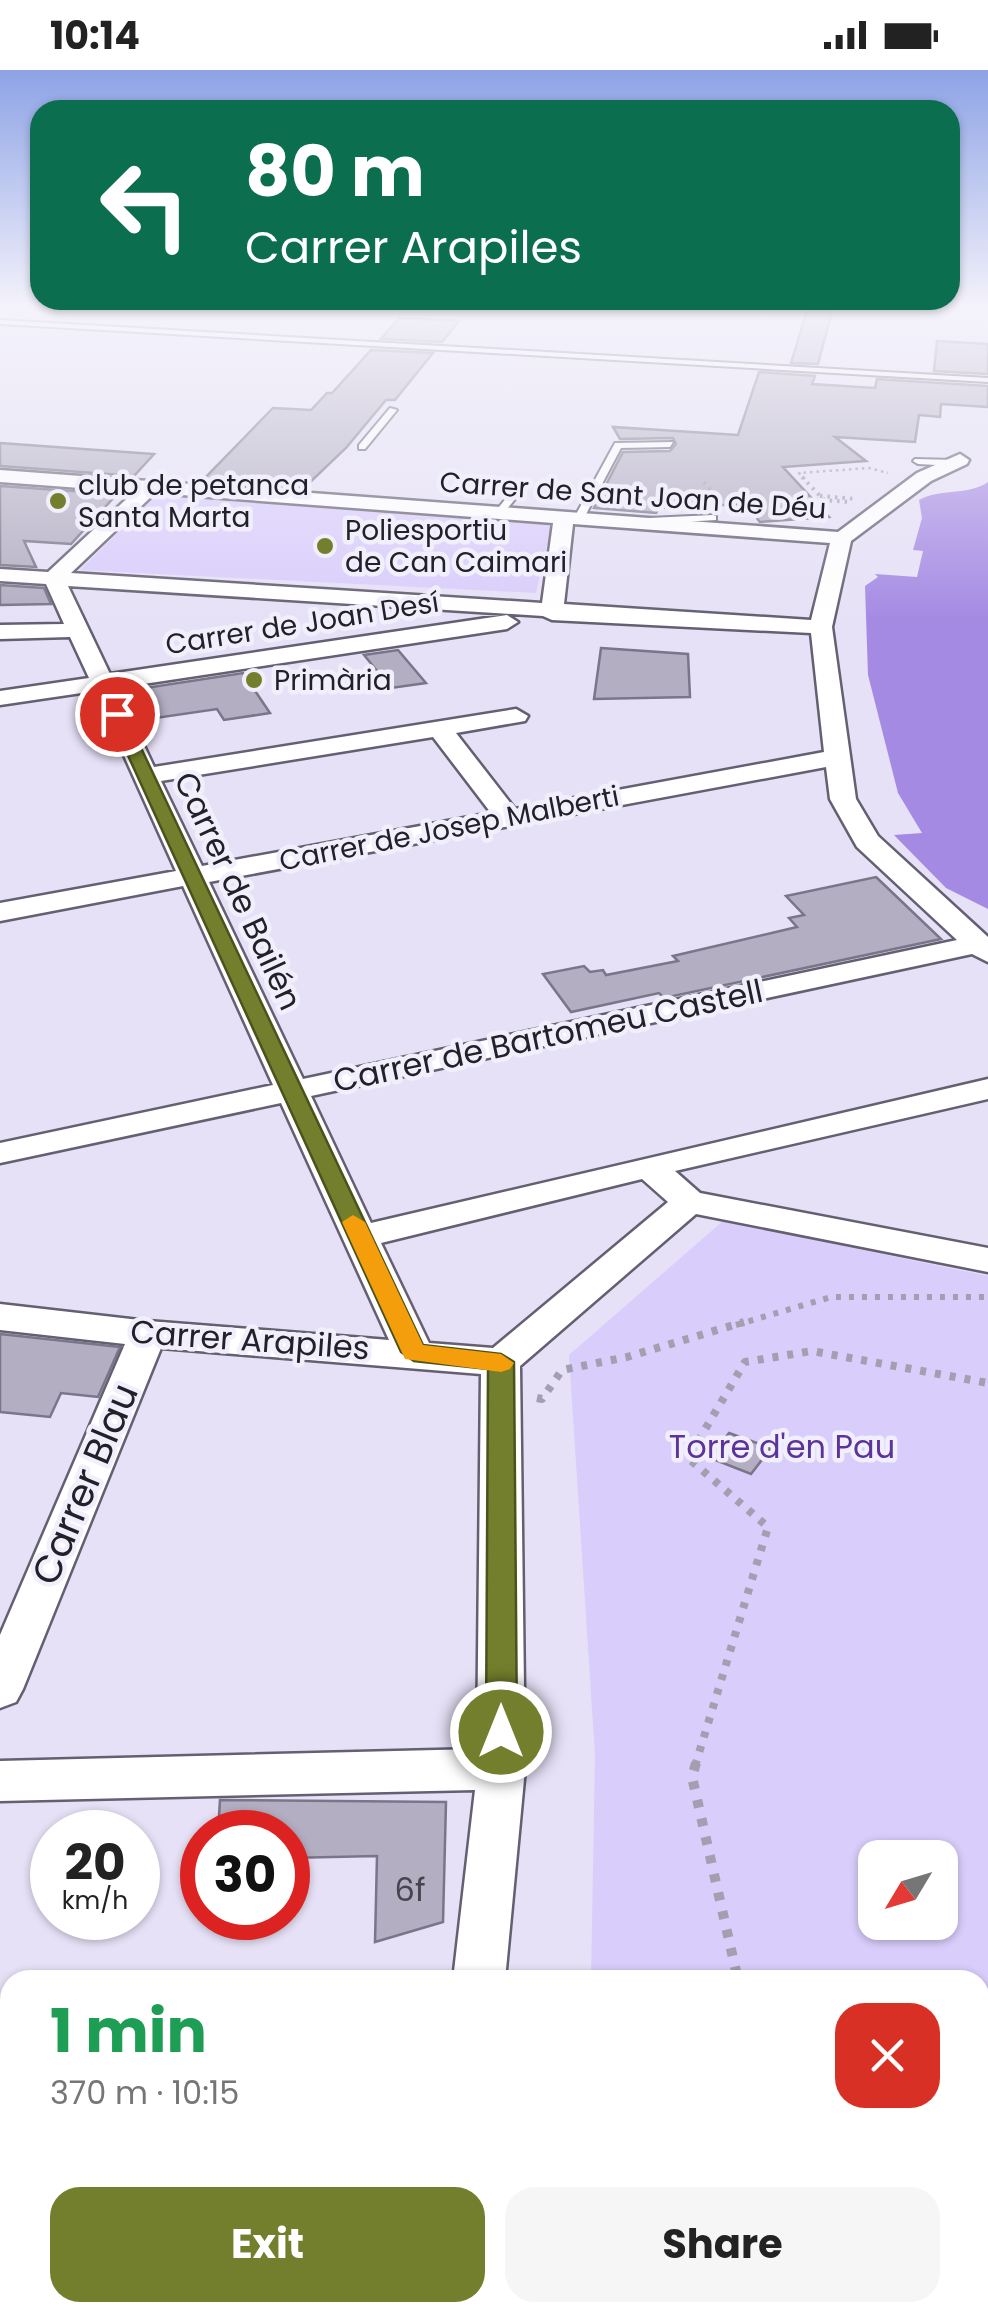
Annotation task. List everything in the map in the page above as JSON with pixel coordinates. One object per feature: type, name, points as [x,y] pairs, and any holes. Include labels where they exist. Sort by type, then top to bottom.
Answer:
[{"type":"street","points":[[958,462],[871,504],[842,538],[834,557],[821,628],[843,799],[867,841],[983,949]]},
{"type":"street","name":"Carrer de Sant Joan de Déu","points":[[0,476],[505,505],[630,522],[842,538]]},
{"type":"street","points":[[54,578],[150,487]]},
{"type":"street","points":[[552,613],[560,514]]},
{"type":"street","points":[[0,575],[821,628]]},
{"type":"street","name":"Carrer de Bailén","points":[[54,578],[414,1352]]},
{"type":"street","name":"Carrer de Joan Desí","points":[[0,698],[552,613]]},
{"type":"street","points":[[0,632],[78,630]]},
{"type":"street","points":[[146,776],[516,716]]},
{"type":"street","points":[[439,728],[507,816]]},
{"type":"street","name":"Carrer de Josep Malberti","points":[[0,912],[838,757]]},
{"type":"street","name":"Carrer de Bartomeu Castell","points":[[0,1153],[983,949]]},
{"type":"street","points":[[360,1237],[988,1089]]},
{"type":"street","points":[[649,1167],[690,1202],[988,1260]]},
{"type":"street","points":[[480,1970],[501,1770],[501,1380],[690,1202]]},
{"type":"street","name":"Carrer Arapiles","points":[[0,1317],[148,1334],[414,1352],[501,1380]]},
{"type":"street","name":"Carrer Blau","points":[[0,1690],[148,1334]]},
{"type":"street","points":[[0,1782],[501,1770]]},
{"type":"lane","points":[[362,446],[393,410]]},
{"type":"lane","points":[[560,514],[618,444],[670,444]]},
{"type":"lane","points":[[918,460],[958,462]]},
{"type":"lane","points":[[630,522],[713,518]]},
{"type":"path","points":[[871,504],[824,500],[799,473],[869,468],[898,476],[886,484]]},
{"type":"path","points":[[820,496],[871,504]]},
{"type":"path","points":[[501,1380],[542,1398],[562,1370],[627,1357],[831,1297],[988,1297]]},
{"type":"path","points":[[736,1970],[692,1778],[768,1527],[688,1458],[745,1362],[812,1351],[988,1382]]},
{"type":"green space","name":"Poliesportiu de Can Caimari","points":[[157,494],[552,523],[536,593],[80,570]]},
{"type":"green space","name":"Torre d'en Pau","points":[[723,1221],[988,1276],[988,1970],[591,1970],[595,1755],[569,1355]]},
{"type":"shaded area","points":[[988,482],[988,909],[946,888],[894,835],[922,833],[898,793],[868,675],[865,586],[878,577],[875,574],[917,577],[923,551],[913,550],[922,518],[919,500]]},
{"type":"building","points":[[272,409],[378,409],[346,448],[303,489],[202,481]]},
{"type":"building","points":[[747,409],[941,409],[940,417],[919,415],[915,442],[835,437],[866,461],[783,467],[829,517],[760,522],[745,504],[659,508],[656,513],[594,508],[623,452],[670,451],[676,444],[673,438],[620,439],[613,427],[738,435]]},
{"type":"building","points":[[0,443],[154,454],[134,476],[0,466]]},
{"type":"building","points":[[0,486],[117,494],[71,544],[24,541],[36,567],[0,565]]},
{"type":"building","points":[[0,585],[44,588],[51,604],[0,605]]},
{"type":"building","points":[[601,648],[688,654],[690,697],[594,699]]},
{"type":"building","points":[[398,650],[426,683],[391,688],[364,655]]},
{"type":"building","points":[[243,673],[270,713],[224,720],[217,709],[156,718],[139,689]]},
{"type":"building","points":[[876,877],[941,939],[664,998],[659,993],[571,1012],[543,974],[584,966],[590,972],[603,970],[606,975],[678,961],[673,956],[797,927],[789,918],[804,915],[786,896]]},
{"type":"building","points":[[0,1334],[120,1347],[98,1397],[61,1393],[50,1417],[0,1412]]},
{"type":"building","points":[[729,1433],[771,1448],[751,1474],[710,1458]]},
{"type":"building","points":[[220,1800],[446,1802],[443,1922],[375,1942],[377,1856],[310,1858],[310,1810],[219,1810]]},
{"type":"slow traffic","points":[[353,1222],[414,1352],[501,1363]]},
{"type":"place","name":"club de petanca Santa Marta","points":[[58,501]]},
{"type":"place","name":"Poliesportiu de Can Caimari","points":[[325,546]]},
{"type":"place","name":"Primària","points":[[254,680]]},
{"type":"route","points":[[117,714],[414,1352],[501,1362],[501,1732]]}]
